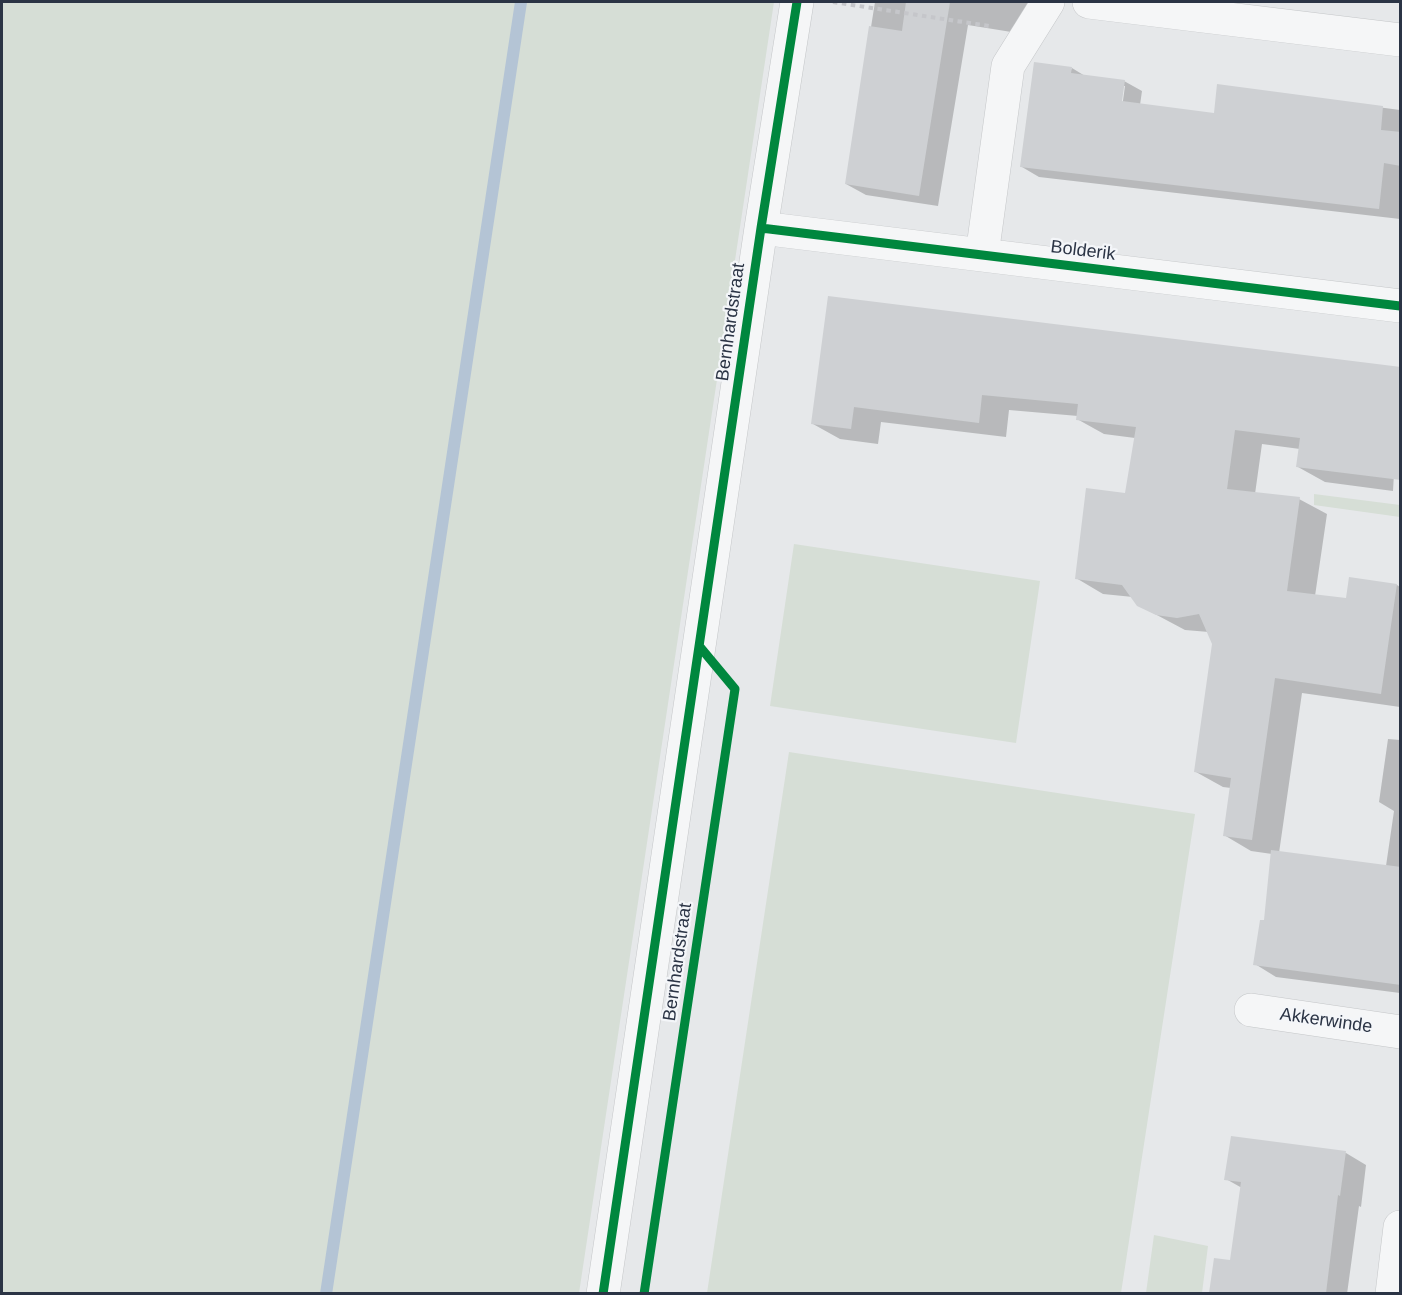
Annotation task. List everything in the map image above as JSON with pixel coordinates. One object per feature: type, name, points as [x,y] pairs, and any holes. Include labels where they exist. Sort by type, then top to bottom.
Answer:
[{"type":"street","name":"Bernhardstraat","points":[[603,1293],[761,228],[797,2]]},
{"type":"street","points":[[982,255],[1008,66],[1048,2]]},
{"type":"street","points":[[1089,2],[1226,9],[1401,40]]},
{"type":"street","name":"Bolderik","points":[[761,228],[1401,306]]},
{"type":"street","name":"Akkerwinde","points":[[1251,1010],[1401,1032]]},
{"type":"street","points":[[1392,1293],[1400,1240]]},
{"type":"path","points":[[830,2],[1028,33]]},
{"type":"shaded area","points":[[2,2],[774,2],[579,1293],[2,1293]]},
{"type":"shaded area","points":[[1314,494],[1400,505],[1400,517],[1314,505]]},
{"type":"shaded area","points":[[794,544],[1040,581],[1016,743],[770,706]]},
{"type":"shaded area","points":[[789,752],[1195,814],[1121,1293],[707,1293]]},
{"type":"shaded area","points":[[1154,1235],[1208,1246],[1202,1293],[1146,1293]]},
{"type":"building","points":[[906,2],[950,2],[919,196],[845,184],[869,26],[902,31]]},
{"type":"building","points":[[1034,62],[1072,67],[1071,73],[1125,80],[1122,101],[1214,113],[1217,84],[1383,106],[1381,130],[1401,132],[1401,166],[1384,163],[1379,209],[1020,167]]},
{"type":"building","points":[[828,296],[1401,367],[1401,480],[1296,467],[1300,438],[1235,430],[1227,489],[1300,497],[1287,591],[1346,598],[1349,577],[1397,584],[1381,694],[1275,678],[1252,840],[1223,836],[1231,778],[1194,772],[1212,644],[1199,614],[1177,618],[1156,615],[1137,606],[1122,585],[1075,579],[1086,488],[1125,493],[1136,427],[1076,420],[1078,404],[982,395],[979,423],[854,407],[851,429],[811,424]]},
{"type":"building","points":[[1271,850],[1401,867],[1401,985],[1253,965],[1260,920],[1264,920]]},
{"type":"building","points":[[1231,1136],[1346,1151],[1326,1293],[1209,1293],[1214,1258],[1230,1260],[1241,1182],[1224,1180]]},
{"type":"waterway","points":[[326,1294],[521,2]]},
{"type":"cycle path","points":[[603,1294],[761,228],[797,2]]},
{"type":"cycle path","points":[[761,228],[1400,306]]},
{"type":"cycle path","points":[[644,1294],[735,689],[700,647]]}]
